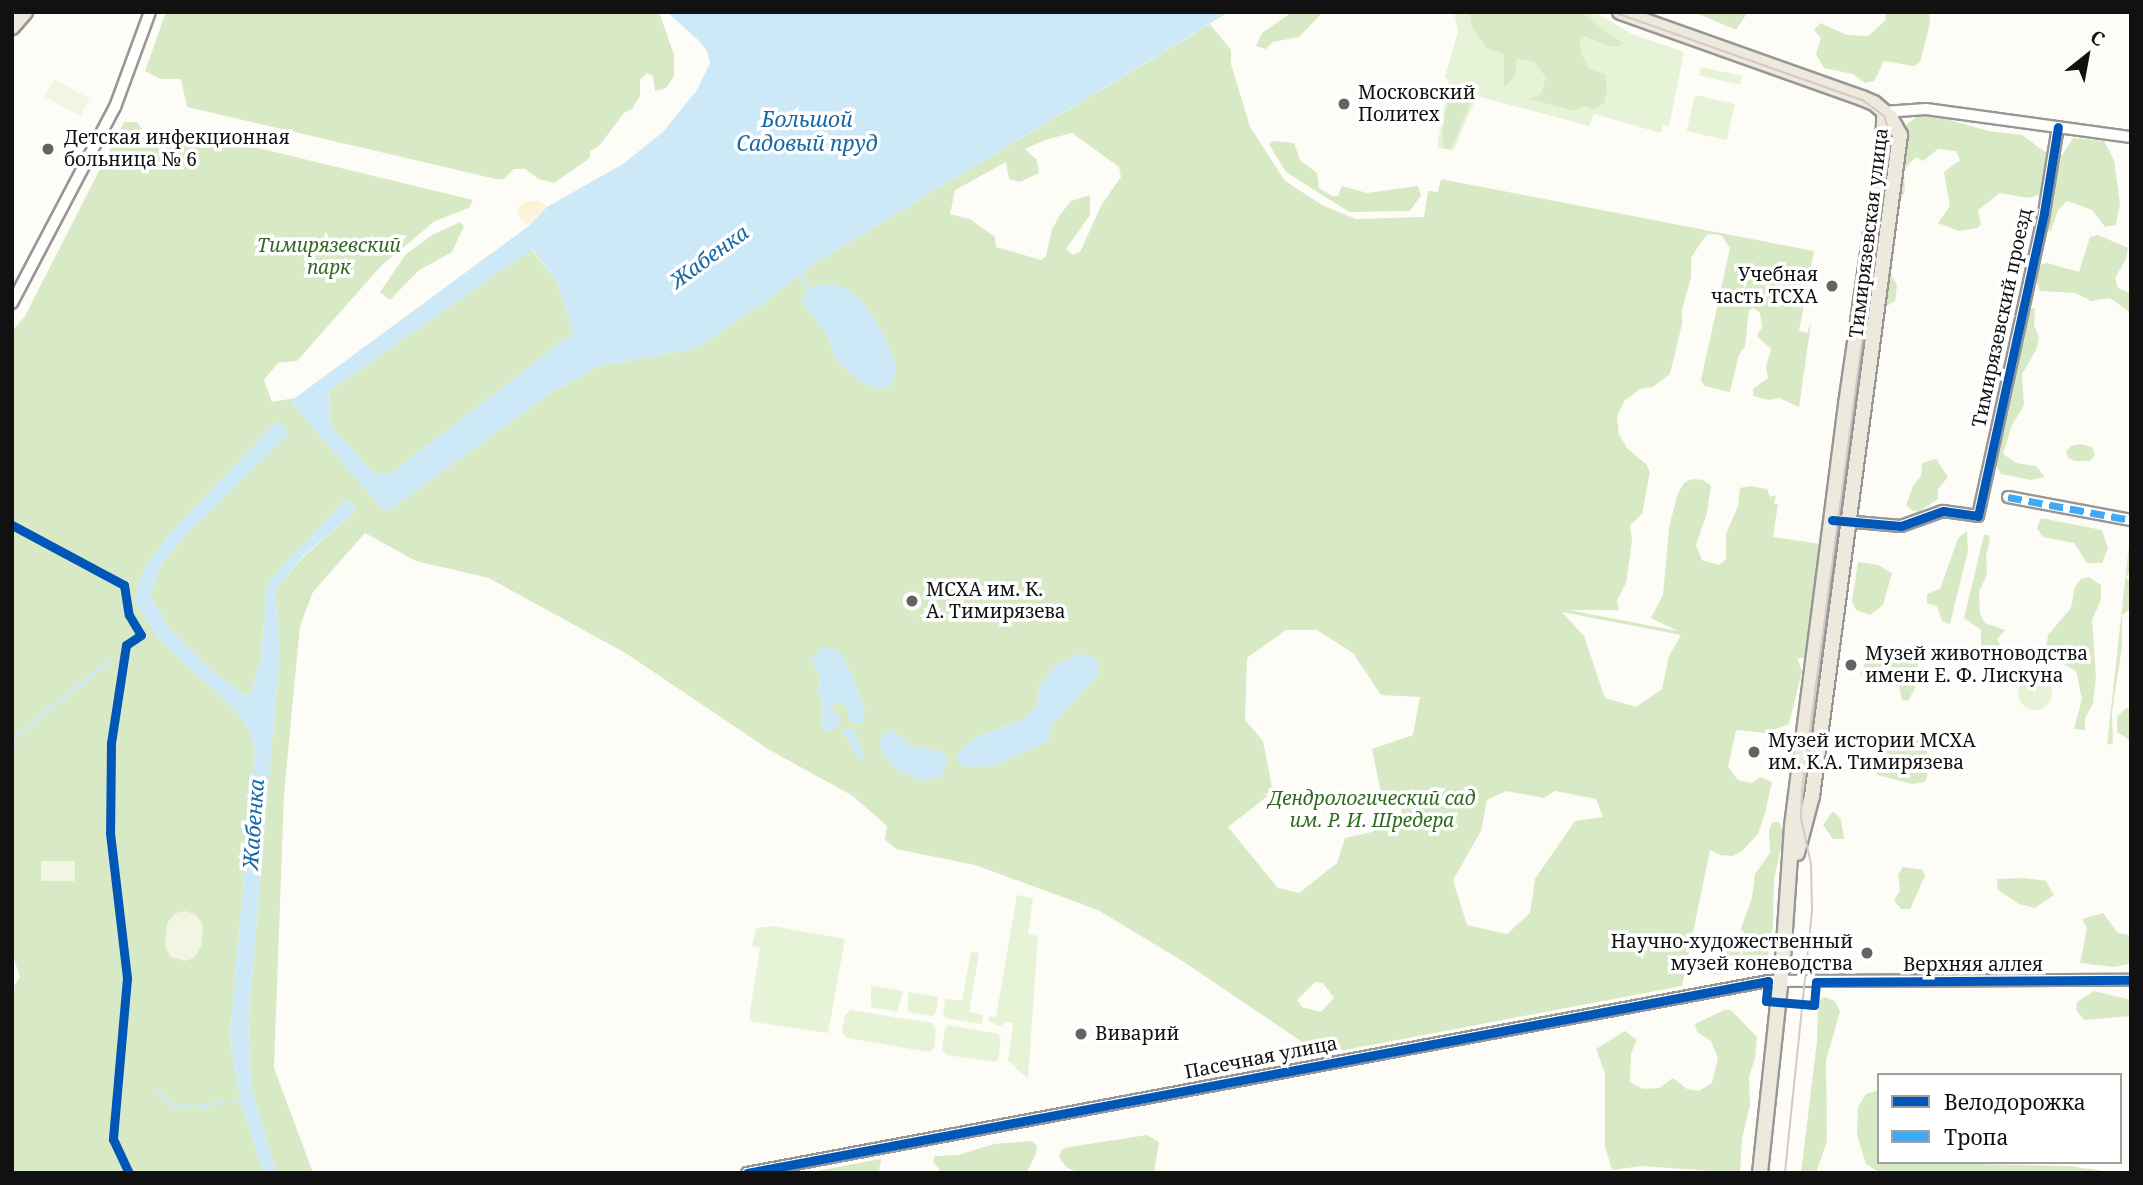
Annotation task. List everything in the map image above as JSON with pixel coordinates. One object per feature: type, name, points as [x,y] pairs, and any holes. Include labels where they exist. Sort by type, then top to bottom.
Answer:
[{"type":"main road","points":[[12,27],[25,12]]},
{"type":"main road","points":[[1620,12],[1862,97],[1884,112]]},
{"type":"main road","name":"Тимирязевская улица","points":[[1760,1173],[1781,981],[1793,819],[1883,150],[1884,112]]},
{"type":"main road","name":"Тимирязевская улица","points":[[1790,877],[1812,796],[1900,135],[1897,126],[1884,112]]},
{"type":"street","points":[[12,303],[115,107],[150,12]]},
{"type":"street","points":[[1884,112],[1926,110],[2131,137]]},
{"type":"street","name":"Тимирязевский проезд","points":[[1848,522],[1901,526],[1943,511],[1978,516],[2043,213],[2058,127]]},
{"type":"street","points":[[2008,497],[2131,520]]},
{"type":"street","points":[[1832,520],[1848,522]]},
{"type":"street","name":"Верхняя аллея","points":[[1781,981],[2131,980]]},
{"type":"street","name":"Пасечная улица","points":[[747,1173],[1781,981]]},
{"type":"green space","points":[[166,12],[659,12],[674,55],[674,76],[666,88],[655,91],[653,76],[647,73],[640,80],[640,96],[632,109],[624,113],[599,146],[590,151],[590,158],[554,183],[539,179],[525,169],[514,169],[504,179],[496,179],[187,107],[181,79],[161,79],[145,71]]},
{"type":"green space","points":[[1292,12],[1323,12],[1299,37],[1273,42],[1266,49],[1256,46],[1262,33]]},
{"type":"green space","points":[[1454,12],[1594,12],[1632,34],[1684,52],[1669,126],[1663,125],[1661,133],[1594,114],[1589,126],[1477,96],[1453,151],[1437,147],[1449,81],[1445,77],[1458,32]]},
{"type":"green space","points":[[1469,12],[1582,12],[1604,31],[1624,43],[1608,46],[1585,36],[1580,38],[1581,53],[1589,69],[1605,74],[1607,89],[1604,103],[1594,109],[1584,106],[1575,111],[1529,99],[1541,94],[1546,78],[1535,62],[1517,58],[1515,76],[1504,87],[1504,54],[1486,48],[1472,26]]},
{"type":"green space","points":[[1694,12],[1748,12],[1736,30]]},
{"type":"green space","points":[[1886,12],[1929,12],[1930,23],[1920,62],[1914,66],[1884,61],[1874,81],[1865,83],[1853,74],[1824,68],[1816,54],[1821,38],[1814,30],[1820,23],[1847,35],[1868,36],[1885,21]]},
{"type":"green space","name":"Тимирязевский парк","points":[[1210,24],[1231,50],[1231,64],[1250,127],[1285,181],[1322,205],[1356,219],[1424,217],[1428,191],[1438,192],[1441,179],[1814,251],[1799,331],[1807,333],[1811,323],[1799,407],[1779,398],[1768,400],[1753,396],[1753,389],[1768,378],[1766,366],[1771,349],[1757,336],[1762,327],[1760,313],[1754,308],[1749,310],[1745,346],[1739,355],[1730,392],[1704,386],[1701,380],[1730,248],[1721,235],[1708,234],[1701,242],[1691,258],[1691,278],[1682,309],[1682,324],[1670,374],[1653,387],[1640,389],[1624,401],[1617,417],[1619,434],[1627,448],[1646,464],[1650,472],[1642,514],[1630,525],[1632,541],[1626,583],[1617,601],[1619,610],[1569,610],[1678,631],[1651,618],[1663,595],[1669,527],[1678,493],[1684,483],[1692,479],[1703,480],[1711,486],[1707,513],[1696,545],[1702,560],[1719,565],[1726,559],[1726,534],[1738,506],[1740,488],[1750,486],[1767,489],[1770,497],[1776,495],[1774,504],[1778,504],[1773,537],[1821,544],[1804,658],[1797,658],[1802,671],[1789,724],[1766,733],[1736,730],[1728,767],[1738,780],[1751,783],[1760,777],[1772,782],[1765,813],[1758,834],[1742,851],[1733,856],[1720,855],[1710,850],[1682,986],[1334,1052],[1327,1043],[1308,1046],[1184,962],[1098,910],[975,865],[896,849],[885,840],[887,826],[853,796],[768,749],[627,654],[489,578],[416,561],[365,533],[313,592],[300,626],[284,794],[274,1068],[313,1173],[276,1173],[251,1086],[248,1023],[280,649],[275,591],[303,557],[357,510],[346,499],[267,583],[261,662],[250,695],[242,694],[206,666],[169,628],[150,595],[161,566],[182,539],[289,433],[277,422],[172,531],[144,568],[158,638],[236,711],[249,729],[255,747],[230,1039],[241,1101],[263,1173],[12,1173],[12,989],[20,977],[12,953],[12,331],[25,316],[124,122],[137,122],[146,135],[179,129],[473,200],[469,208],[435,221],[381,266],[297,361],[278,363],[264,380],[272,402],[295,398],[293,405],[388,511],[546,396],[598,366],[695,349],[762,304],[818,261]],"holes":[[[1072,133],[1119,167],[1121,177],[1102,204],[1080,252],[1073,255],[1066,249],[1090,215],[1090,195],[1071,201],[1060,215],[1052,229],[1046,256],[1041,260],[996,247],[995,237],[970,219],[950,214],[955,190],[1006,162],[1009,179],[1020,182],[1039,173],[1037,160],[1025,149]],[[879,326],[885,342],[838,362],[826,334]],[[1562,612],[1681,635],[1669,656],[1662,689],[1636,707],[1605,698],[1584,636]],[[1286,630],[1317,630],[1353,653],[1381,695],[1420,697],[1413,735],[1372,749],[1381,793],[1403,793],[1401,812],[1372,832],[1345,838],[1337,863],[1299,893],[1278,888],[1228,827],[1273,792],[1263,741],[1245,720],[1247,658]],[[852,675],[865,712],[839,702],[833,705],[827,731],[821,725],[823,710],[818,693],[820,677]],[[1098,675],[1049,729],[977,737],[1023,720],[1037,706],[1040,684]],[[892,729],[913,748],[939,751],[948,759],[879,745]],[[1506,791],[1544,798],[1555,791],[1596,799],[1603,817],[1575,821],[1535,879],[1530,913],[1507,934],[1467,925],[1453,880],[1481,831],[1487,800]],[[1315,982],[1323,983],[1334,998],[1321,1012],[1302,1007],[1297,1000]]]},
{"type":"green space","points":[[1701,67],[1742,76],[1740,85],[1699,76]]},
{"type":"green space","points":[[54,79],[90,99],[80,116],[44,96]]},
{"type":"green space","points":[[1454,84],[1464,85],[1471,101],[1455,140],[1450,148],[1444,149],[1442,134],[1450,88]]},
{"type":"green space","points":[[1695,95],[1735,104],[1727,140],[1687,131]]},
{"type":"green space","points":[[1936,116],[1988,131],[2022,135],[2045,152],[2062,155],[2073,138],[2104,141],[2114,160],[2120,204],[2116,225],[2105,227],[2092,210],[2067,201],[2058,210],[2051,231],[2046,231],[2052,202],[2042,194],[2029,198],[2000,193],[1978,210],[1981,224],[1978,228],[1959,231],[1938,223],[1950,206],[1944,172],[1960,160],[1956,151],[1938,149],[1923,161],[1916,157],[1904,169],[1905,192],[1900,200],[1889,271],[1897,285],[1895,301],[1880,310],[1906,125],[1916,117]]},
{"type":"green space","points":[[1273,141],[1294,143],[1300,160],[1317,173],[1319,188],[1332,196],[1338,196],[1342,186],[1367,193],[1418,186],[1421,195],[1410,211],[1349,212],[1286,172],[1269,144]]},
{"type":"green space","points":[[460,222],[464,226],[452,252],[418,271],[390,300],[380,292],[406,254],[432,235]]},
{"type":"green space","points":[[2098,235],[2128,248],[2126,259],[2115,278],[2118,288],[2131,294],[2131,313],[2110,298],[2091,301],[2075,293],[2040,291],[2035,277],[2040,265],[2047,263],[2079,272],[2090,237]]},
{"type":"green space","points":[[531,249],[556,280],[574,332],[389,475],[374,473],[331,427],[328,392]]},
{"type":"green space","points":[[2035,308],[2034,325],[2039,338],[2037,348],[2022,374],[2024,405],[2012,425],[2003,454],[2016,463],[2036,466],[2045,477],[2031,480],[2001,474],[1995,464],[1997,441],[2009,411],[2010,385],[2028,309]]},
{"type":"green space","points":[[2080,444],[2092,447],[2095,455],[2090,461],[2068,458],[2066,451],[2071,446]]},
{"type":"green space","points":[[1936,459],[1948,477],[1938,489],[1938,499],[1918,512],[1911,510],[1906,505],[1913,486],[1921,476],[1922,463]]},
{"type":"green space","points":[[2041,518],[2102,530],[2108,548],[2102,563],[2087,563],[2074,543],[2043,537],[2037,528]]},
{"type":"green space","points":[[1967,531],[1968,551],[1950,624],[1942,621],[1937,606],[1927,603],[1927,594],[1940,589],[1958,538]]},
{"type":"green space","points":[[1984,535],[1989,535],[1990,539],[1986,556],[1987,575],[1979,591],[1980,614],[1985,623],[2005,630],[1997,639],[2004,652],[1995,660],[1981,656],[1981,630],[1964,618]]},
{"type":"green space","points":[[2130,536],[2131,570],[2126,577],[2131,584],[2131,608],[2122,615],[2122,647],[2112,712],[2113,743],[2107,745]]},
{"type":"green space","points":[[1858,562],[1878,565],[1892,573],[1883,605],[1870,615],[1856,610],[1852,602]]},
{"type":"green space","points":[[2089,577],[2101,585],[2101,600],[2092,620],[2096,677],[2093,704],[2085,718],[2085,730],[2074,729],[2082,699],[2076,671],[2054,659],[2046,648],[2048,635],[2071,608],[2075,587],[2081,579]]},
{"type":"green space","points":[[1899,646],[1920,650],[1917,672],[1913,675],[1915,688],[1908,701],[1902,700],[1899,686],[1890,685],[1880,672],[1871,678],[1860,674],[1867,659],[1890,653]]},
{"type":"green space","points":[[2035,676],[2047,681],[2052,693],[2047,705],[2035,710],[2023,705],[2018,693],[2023,681]]},
{"type":"green space","points":[[2126,708],[2131,710],[2131,741],[2117,732],[2117,717]]},
{"type":"green space","points":[[1884,735],[1926,742],[1929,769],[1925,782],[1912,784],[1877,775],[1875,770]]},
{"type":"green space","points":[[1833,811],[1841,819],[1844,839],[1833,839],[1823,825]]},
{"type":"green space","points":[[1773,822],[1779,822],[1784,834],[1774,879],[1773,925],[1767,964],[1759,969],[1714,975],[1710,963],[1737,939],[1752,898],[1755,874],[1770,853],[1769,829]]},
{"type":"green space","points":[[41,861],[75,861],[75,881],[41,881]]},
{"type":"green space","points":[[1903,867],[1923,870],[1925,876],[1910,909],[1901,909],[1894,900],[1900,891],[1898,875]]},
{"type":"green space","points":[[2024,878],[2046,881],[2054,895],[2035,908],[2019,904],[1998,890],[1997,879]]},
{"type":"green space","points":[[1017,895],[1033,898],[1028,934],[1038,936],[1028,1079],[1008,1061],[1013,1023],[1006,1022],[1000,1026],[989,1022],[989,1016],[996,1017]]},
{"type":"green space","points":[[186,911],[196,915],[203,925],[201,947],[194,958],[185,961],[171,957],[165,947],[167,923],[176,913]]},
{"type":"green space","points":[[2103,913],[2118,933],[2129,935],[2131,958],[2128,964],[2114,967],[2080,963],[2087,928],[2082,919]]},
{"type":"green space","points":[[773,926],[845,939],[828,1033],[753,1022],[749,1018],[760,947],[752,946],[756,928]]},
{"type":"green space","points":[[971,952],[979,953],[969,1012],[984,1015],[981,1024],[946,1018],[943,1014],[945,999],[962,1001]]},
{"type":"green space","points":[[871,986],[903,991],[897,1012],[871,1007]]},
{"type":"green space","points":[[2094,991],[2131,1000],[2131,1016],[2084,1020],[2076,1010],[2077,1002]]},
{"type":"green space","points":[[908,992],[938,997],[936,1013],[932,1016],[908,1012]]},
{"type":"green space","points":[[1824,997],[1835,1001],[1840,1012],[1826,1060],[1827,1141],[1816,1173],[1801,1173],[1817,1041],[1818,1002]]},
{"type":"green space","points":[[851,1010],[932,1023],[936,1030],[934,1048],[929,1052],[847,1038],[842,1032],[845,1015]]},
{"type":"green space","points":[[1724,1010],[1731,1010],[1757,1037],[1755,1058],[1749,1077],[1750,1105],[1742,1139],[1740,1173],[1642,1166],[1612,1170],[1605,1146],[1605,1073],[1596,1049],[1625,1031],[1637,1040],[1631,1053],[1630,1082],[1643,1089],[1659,1088],[1673,1078],[1687,1089],[1699,1091],[1712,1083],[1718,1058],[1711,1041],[1697,1032],[1695,1024]]},
{"type":"green space","points":[[949,1025],[998,1034],[1001,1039],[998,1059],[995,1062],[947,1055],[942,1049],[945,1028]]},
{"type":"green space","points":[[1877,1091],[1877,1164],[2069,1166],[2118,1173],[1881,1173],[1866,1164],[1857,1135],[1858,1107],[1866,1094]]},
{"type":"green space","points":[[1147,1135],[1159,1142],[1154,1173],[1079,1173],[1066,1167],[1059,1157],[1061,1150],[1069,1147]]},
{"type":"green space","points":[[1032,1141],[1037,1146],[1036,1154],[1026,1173],[942,1173],[933,1161],[935,1156],[958,1155],[994,1144]]},
{"type":"green space","points":[[881,1159],[879,1173],[806,1173]]},
{"type":"sand","points":[[527,201],[539,201],[547,207],[530,225],[524,223],[517,212],[518,207]]},
{"type":"water","name":"Большой Садовый пруд","points":[[667,12],[1229,12],[818,261],[762,304],[695,349],[598,366],[546,396],[388,511],[382,508],[292,404],[295,398],[530,225],[547,207],[623,164],[663,132],[697,90],[710,63],[707,51]],"holes":[[[532,249],[556,280],[574,332],[389,475],[374,473],[331,427],[328,392]]]},
{"type":"water","points":[[838,285],[859,297],[879,326],[895,362],[895,374],[889,387],[876,389],[856,379],[838,362],[826,334],[801,300],[809,288]]},
{"type":"water","name":"Жабенка","points":[[277,421],[290,433],[182,539],[161,566],[150,595],[169,628],[206,666],[242,694],[250,695],[261,662],[267,583],[346,499],[357,510],[303,556],[275,591],[280,649],[248,1023],[251,1086],[276,1173],[263,1173],[241,1101],[230,1039],[255,747],[249,729],[236,711],[158,638],[134,601],[144,568],[172,531]]},
{"type":"water","points":[[822,648],[832,648],[843,657],[852,675],[865,712],[863,721],[858,724],[849,720],[845,705],[839,702],[833,705],[832,710],[840,718],[839,727],[827,731],[821,725],[823,710],[818,693],[820,677],[811,660]]},
{"type":"water","points":[[1080,653],[1098,660],[1098,675],[1049,729],[1050,741],[994,766],[964,767],[957,760],[960,751],[977,737],[1023,720],[1037,706],[1040,684],[1057,665]]},
{"type":"water","points":[[848,728],[854,729],[866,762],[856,755],[843,732]]},
{"type":"water","points":[[891,729],[913,747],[939,751],[948,759],[943,776],[921,781],[894,768],[879,745],[881,736]]},
{"type":"waterway","points":[[800,274],[809,288]]},
{"type":"waterway","points":[[12,739],[110,660]]},
{"type":"waterway","points":[[157,1090],[172,1104],[190,1106]]},
{"type":"waterway","points":[[234,1102],[245,1101]]},
{"type":"waterway","points":[[195,1106],[223,1102]]},
{"type":"tram line","points":[[1613,12],[1864,101],[1884,116],[1890,133],[1802,789],[1801,818],[1811,864],[1812,911],[1785,1173]]},
{"type":"marked path","points":[[2008,497],[2131,520]]},
{"type":"cycle path","points":[[1832,520],[1901,526],[1943,511],[1978,516],[2044,213],[2058,127]]},
{"type":"cycle path","points":[[12,525],[124,585],[129,615],[141,635],[126,645],[111,743],[110,833],[127,978],[113,1139],[129,1173]]},
{"type":"cycle path","points":[[747,1173],[1768,981],[1766,1001],[1814,1005],[1816,982],[2131,980]]},
{"type":"place","name":"Московский Политех","points":[[1344,104]]},
{"type":"place","name":"Детская инфекционная больница № 6","points":[[48,149]]},
{"type":"place","name":"Учебная часть ТСХА","points":[[1832,286]]},
{"type":"place","name":"МСХА им. К. А. Тимирязева","points":[[912,601]]},
{"type":"place","name":"Музей животноводства имени Е. Ф. Лискуна","points":[[1851,665]]},
{"type":"place","name":"Музей истории МСХА им. К.А. Тимирязева","points":[[1754,752]]},
{"type":"place","name":"Научно-художественный музей коневодства","points":[[1867,953]]},
{"type":"place","name":"Виварий","points":[[1081,1034]]},
{"type":"park label","name":"Дендрологический сад им. Р. И. Шредера","points":[[1372,810]]}]
